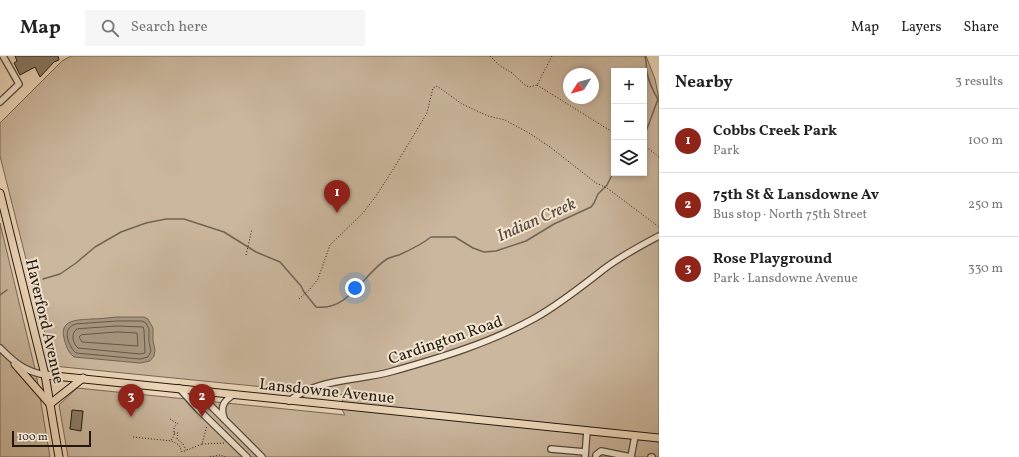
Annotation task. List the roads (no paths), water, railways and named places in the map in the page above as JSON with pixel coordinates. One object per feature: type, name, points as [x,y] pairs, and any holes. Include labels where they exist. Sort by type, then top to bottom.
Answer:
[{"type":"main road","name":"Haverford Avenue","points":[[0,193],[46,375],[59,457]]},
{"type":"main road","points":[[15,364],[50,404],[82,378]]},
{"type":"main road","name":"Lansdowne Avenue","points":[[46,375],[659,438]]},
{"type":"street","points":[[0,102],[19,84],[3,56]]},
{"type":"street","name":"Cardington Road","points":[[289,401],[297,395],[327,383],[381,374],[472,346],[495,337],[536,317],[583,286],[618,259],[659,236]]},
{"type":"street","name":"Lansdowne Avenue","points":[[0,348],[15,364],[34,373],[46,375]]},
{"type":"street","points":[[179,388],[247,457]]},
{"type":"street","points":[[199,410],[198,402],[202,391]]},
{"type":"street","points":[[202,391],[207,402],[262,457]]},
{"type":"street","points":[[224,420],[222,407],[224,402],[233,395]]},
{"type":"street","points":[[551,449],[585,455],[587,431]]},
{"type":"street","points":[[596,457],[601,451],[631,457],[635,436]]},
{"type":"water","points":[[116,317],[144,317],[148,319],[153,328],[155,350],[154,356],[150,361],[140,363],[74,357],[70,353],[63,332],[64,327],[67,324],[76,320]]},
{"type":"waterway","points":[[645,56],[648,76],[659,101]]},
{"type":"waterway","name":"Indian Creek","points":[[647,129],[658,99]]},
{"type":"waterway","name":"Indian Creek","points":[[43,279],[60,274],[95,247],[121,232],[146,223],[166,219],[184,219],[224,232],[256,252],[280,262],[301,286],[316,307],[328,307],[347,298],[370,273],[387,259],[399,255],[431,237],[455,237],[473,248],[484,252],[496,251],[526,241],[554,224],[591,207],[598,194],[607,185],[612,176]]},
{"type":"waterway","points":[[0,295],[7,290]]},
{"type":"place","name":"Cobbs Creek Park","points":[[337,213]]},
{"type":"place","name":"Rose Playground","points":[[131,417]]},
{"type":"place","name":"75th St & Lansdowne Av","points":[[202,417]]}]
